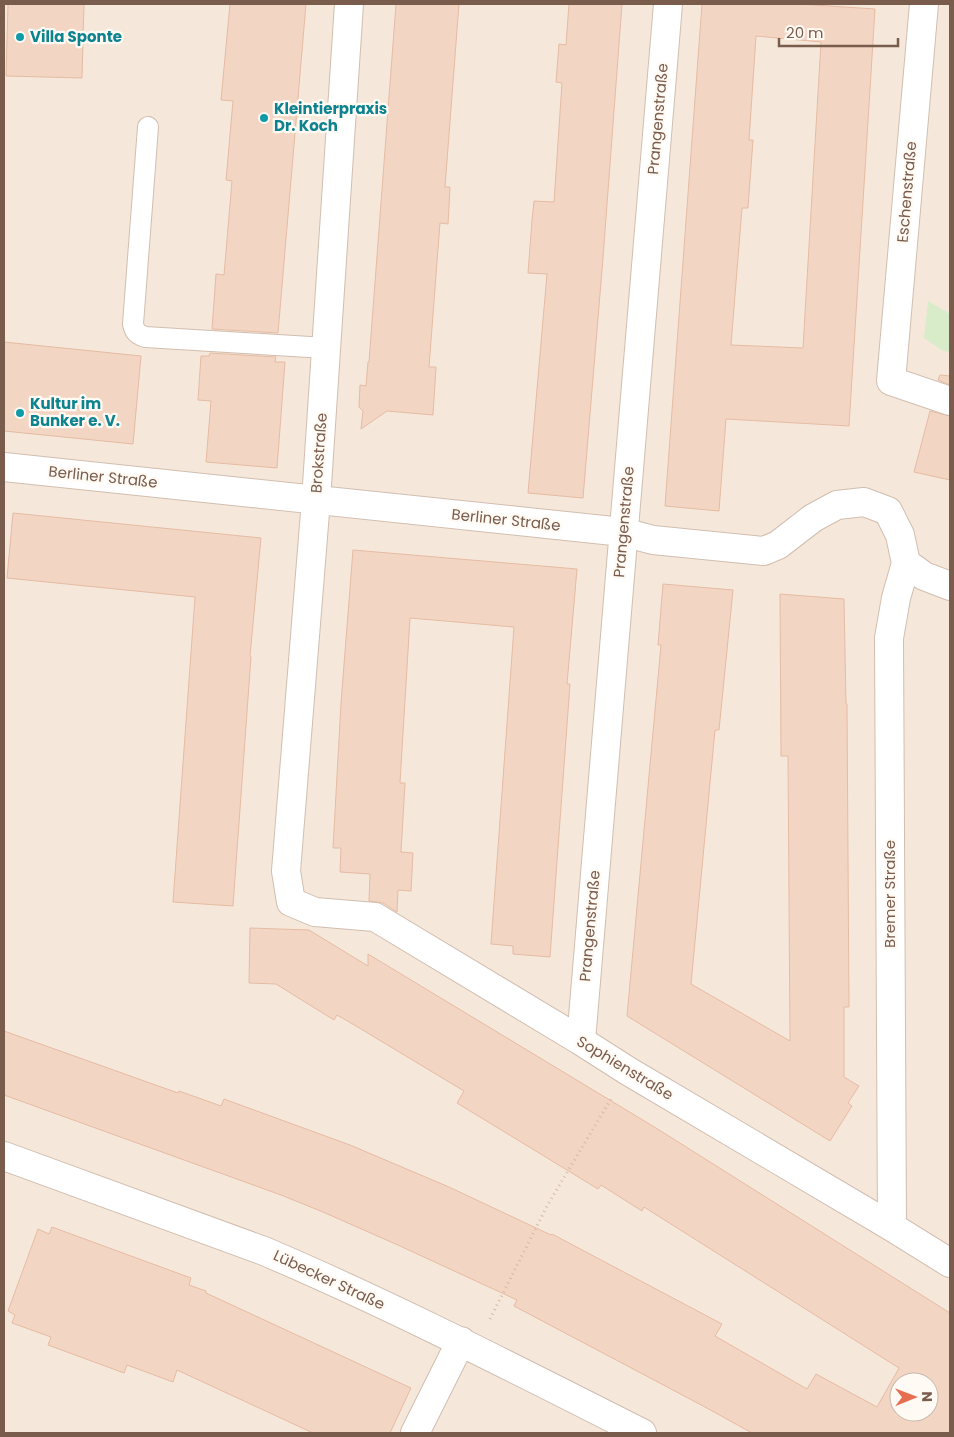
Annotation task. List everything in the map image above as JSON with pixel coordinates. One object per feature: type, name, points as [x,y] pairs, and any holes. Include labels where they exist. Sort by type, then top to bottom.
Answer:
[{"type":"street","name":"Brokstraße","points":[[291,902],[286,871],[316,500],[349,4]]},
{"type":"street","name":"Prangenstraße","points":[[581,1041],[668,4]]},
{"type":"street","name":"Eschenstraße","points":[[924,4],[891,381],[950,400]]},
{"type":"street","name":"Berliner Straße","points":[[4,467],[623,532],[653,540],[764,551],[778,545],[813,518],[837,505],[864,502],[888,511],[900,535],[906,563]]},
{"type":"street","points":[[906,563],[924,576],[950,586]]},
{"type":"street","name":"Bremer Straße","points":[[892,1227],[889,638],[896,598],[906,563]]},
{"type":"street","name":"Sophienstraße","points":[[291,902],[315,912],[375,917],[628,1071],[950,1263]]},
{"type":"street","name":"Lübecker Straße","points":[[4,1156],[264,1250],[306,1268],[461,1341],[642,1433]]},
{"type":"street","points":[[415,1433],[461,1341]]},
{"type":"lane","points":[[148,127],[134,330],[145,337],[326,348]]},
{"type":"path","points":[[461,1341],[491,1318],[547,1206],[628,1071]]},
{"type":"shaded area","points":[[4,4],[950,4],[950,1433],[4,1433]]},
{"type":"green space","points":[[928,301],[950,314],[950,352],[943,351],[924,338]]},
{"type":"building","points":[[8,4],[84,4],[82,78],[6,76]]},
{"type":"building","points":[[230,4],[306,4],[278,333],[212,329],[216,274],[224,275],[232,181],[226,180],[233,101],[221,100]]},
{"type":"building","points":[[396,4],[459,4],[445,187],[450,187],[448,224],[440,223],[429,367],[436,367],[433,415],[387,411],[361,429],[363,411],[359,407],[360,385],[366,386],[369,362]]},
{"type":"building","points":[[569,4],[622,4],[583,498],[528,493],[547,274],[528,273],[532,220],[534,201],[554,202],[562,83],[556,82],[559,44],[566,45]]},
{"type":"building","points":[[702,4],[799,4],[875,9],[849,426],[726,419],[719,511],[665,506]],"holes":[[[756,36],[821,42],[803,348],[731,345],[742,208],[748,208],[753,140],[749,140]]]},
{"type":"building","points":[[4,342],[141,356],[133,444],[4,431]]},
{"type":"building","points":[[210,353],[276,357],[275,362],[285,362],[277,468],[206,462],[211,401],[198,400],[201,356],[209,356]]},
{"type":"building","points":[[940,375],[950,376],[950,385],[938,380]]},
{"type":"building","points":[[930,411],[950,416],[950,480],[914,472]]},
{"type":"building","points":[[13,513],[261,538],[250,656],[233,906],[173,902],[195,597],[7,578]]},
{"type":"building","points":[[353,550],[577,569],[567,684],[570,684],[550,957],[513,954],[513,946],[491,944],[514,627],[410,618],[400,783],[405,783],[401,852],[413,853],[411,891],[398,890],[397,912],[383,903],[369,901],[370,874],[340,872],[341,848],[333,848],[341,703]]},
{"type":"building","points":[[663,584],[733,590],[719,730],[715,730],[691,984],[790,1041],[788,756],[781,756],[780,594],[844,599],[847,704],[849,1007],[844,1007],[844,1077],[859,1086],[848,1103],[852,1106],[830,1141],[627,1016],[661,645],[658,645]]},
{"type":"building","points":[[250,928],[309,930],[368,966],[368,954],[656,1128],[950,1313],[950,1433],[752,1433],[514,1306],[517,1300],[400,1246],[281,1195],[4,1095],[4,1031],[178,1093],[179,1091],[221,1106],[224,1099],[350,1145],[552,1234],[722,1324],[715,1336],[807,1389],[816,1374],[877,1407],[889,1386],[889,1422],[939,1422],[939,1372],[897,1372],[899,1368],[644,1207],[642,1211],[601,1185],[598,1189],[457,1103],[464,1091],[337,1015],[334,1020],[276,984],[249,983]]},
{"type":"building","points":[[52,1227],[191,1278],[189,1285],[206,1291],[206,1293],[411,1388],[390,1433],[313,1433],[177,1370],[173,1382],[127,1365],[124,1373],[48,1345],[51,1337],[12,1323],[15,1315],[8,1311],[38,1229],[49,1234]]},
{"type":"place","name":"Villa Sponte","points":[[20,37]]},
{"type":"place","name":"Kleintierpraxis Dr. Koch","points":[[264,118]]},
{"type":"place","name":"Kultur im Bunker e. V.","points":[[20,413]]}]
